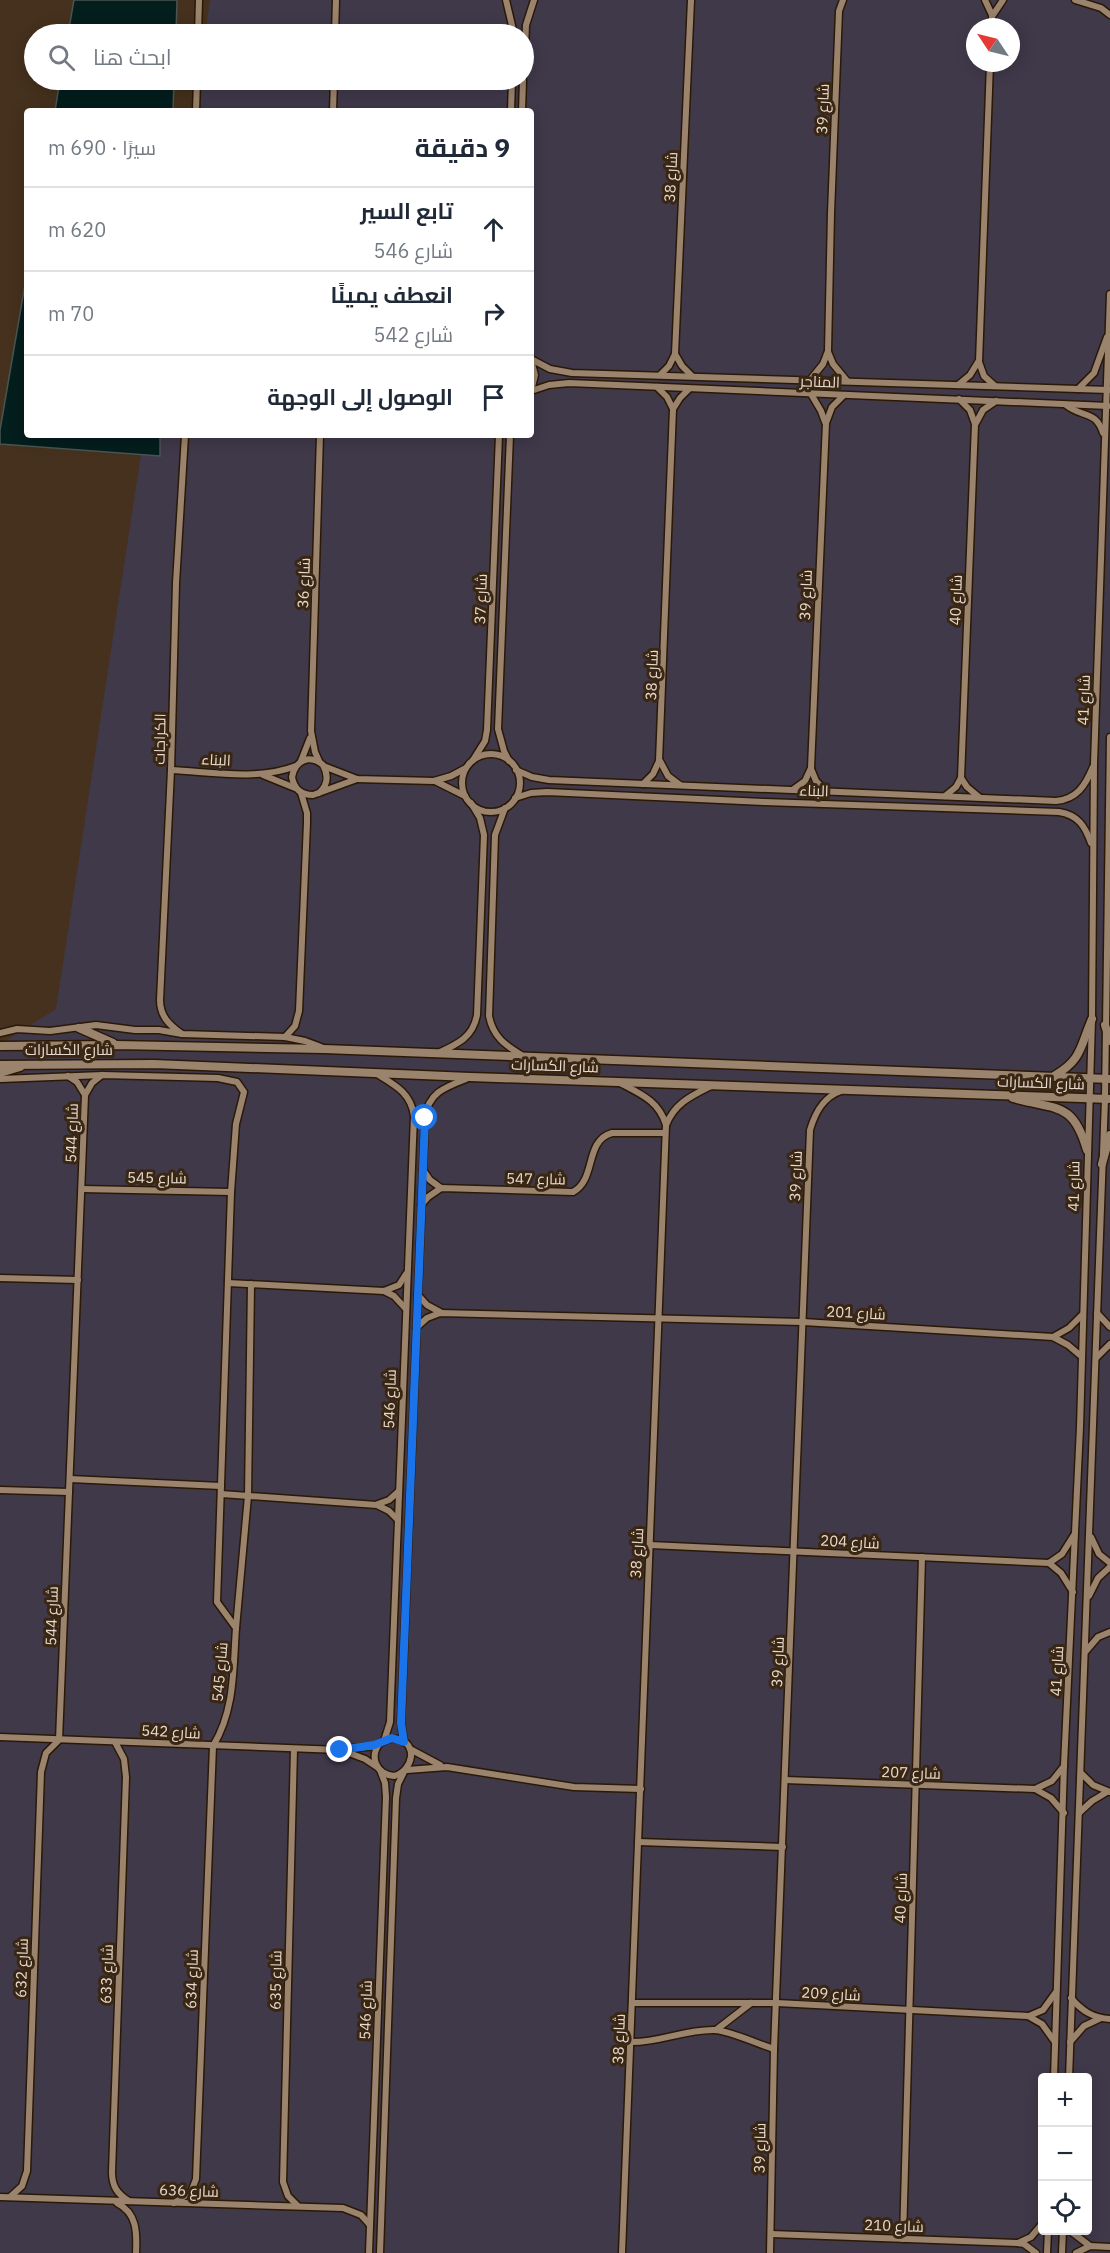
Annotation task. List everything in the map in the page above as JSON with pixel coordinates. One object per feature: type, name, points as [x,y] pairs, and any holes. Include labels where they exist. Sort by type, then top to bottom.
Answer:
[{"type":"street","points":[[198,24],[199,0]]},
{"type":"street","points":[[335,24],[336,0]]},
{"type":"street","points":[[506,0],[512,24]]},
{"type":"street","points":[[526,24],[534,0]]},
{"type":"street","name":"شارع 39","points":[[834,0],[839,11]]},
{"type":"street","name":"شارع 39","points":[[810,380],[823,364],[828,351],[839,11],[843,0]]},
{"type":"street","points":[[985,0],[992,15],[1003,0]]},
{"type":"street","points":[[1075,0],[1101,8],[1110,15]]},
{"type":"street","name":"شارع 38","points":[[675,354],[690,1]]},
{"type":"street","points":[[990,72],[979,362],[984,376],[995,386]]},
{"type":"street","points":[[196,108],[197,90]]},
{"type":"street","points":[[333,108],[334,90]]},
{"type":"street","points":[[511,108],[512,90]]},
{"type":"street","points":[[522,108],[523,90]]},
{"type":"street","name":"شارع 41","points":[[1054,2073],[1064,1765],[1076,1532],[1092,1019],[1094,764],[1108,406],[1110,294]]},
{"type":"street","points":[[1077,390],[1094,373],[1109,333]]},
{"type":"street","points":[[828,351],[833,364],[847,381]]},
{"type":"street","points":[[660,375],[669,366],[675,354]]},
{"type":"street","points":[[675,354],[692,376]]},
{"type":"street","name":"المناجر","points":[[534,361],[561,372],[1108,390]]},
{"type":"street","points":[[958,385],[970,375],[979,362]]},
{"type":"street","name":"المناجر","points":[[534,390],[549,385],[569,383],[1108,406]]},
{"type":"street","points":[[657,387],[667,397],[673,409]]},
{"type":"street","points":[[673,409],[689,388]]},
{"type":"street","name":"شارع 39","points":[[811,394],[826,423]]},
{"type":"street","name":"شارع 39","points":[[811,768],[826,423],[832,407],[844,395]]},
{"type":"street","points":[[959,399],[970,410],[975,424]]},
{"type":"street","points":[[975,424],[983,410],[996,401]]},
{"type":"street","points":[[1066,404],[1073,410],[1095,418],[1100,423],[1105,440]]},
{"type":"street","name":"شارع 38","points":[[659,761],[673,409]]},
{"type":"street","name":"شارع 40","points":[[961,778],[975,424]]},
{"type":"street","name":"الكراجات","points":[[182,1034],[168,1022],[160,1008],[171,770],[176,582],[185,438]]},
{"type":"street","name":"شارع 36","points":[[320,438],[311,731],[312,742],[321,763]]},
{"type":"street","name":"شارع 37","points":[[473,760],[485,741],[487,730],[499,438]]},
{"type":"street","name":"شارع 37","points":[[509,761],[500,740],[498,718],[510,438]]},
{"type":"street","name":"شارع 36","points":[[298,764],[311,731]]},
{"type":"street","name":"شارع 41","points":[[1069,2073],[1102,1164],[1108,1099],[1105,1025],[1110,852],[1110,737]]},
{"type":"street","points":[[285,1037],[295,1026],[299,1011],[307,823],[292,777],[298,764],[307,759],[357,779],[434,781],[451,776],[467,767],[473,760],[489,754],[509,761],[516,770],[519,787],[515,798],[505,808],[495,835],[490,1025],[500,1041],[526,1058]]},
{"type":"street","points":[[642,784],[653,774],[659,761]]},
{"type":"street","points":[[659,761],[668,776],[681,786]]},
{"type":"street","points":[[319,793],[328,777],[321,763]]},
{"type":"street","name":"البناء","points":[[171,770],[260,774],[278,772],[298,764]]},
{"type":"street","name":"البناء","points":[[516,770],[532,777],[549,780],[1056,801],[1077,794],[1084,786],[1094,764]]},
{"type":"street","points":[[465,796],[462,781],[467,767]]},
{"type":"street","points":[[793,790],[805,781],[811,768]]},
{"type":"street","points":[[811,768],[816,781],[826,791]]},
{"type":"street","name":"البناء","points":[[260,774],[279,780],[298,791]]},
{"type":"street","points":[[944,796],[956,787],[961,778],[967,787],[980,798]]},
{"type":"street","points":[[298,791],[306,795],[319,793],[357,779]]},
{"type":"street","points":[[434,781],[465,796],[480,818],[484,835],[476,1023],[466,1038],[434,1054]]},
{"type":"street","name":"البناء","points":[[515,798],[531,793],[547,792],[1059,812],[1075,817],[1083,825],[1093,849]]},
{"type":"street","points":[[471,803],[479,809],[490,812],[505,808]]},
{"type":"street","points":[[1053,1076],[1068,1067],[1077,1057],[1092,1019]]},
{"type":"street","name":"شارع الكسارات","points":[[0,1033],[16,1029],[50,1031],[96,1025],[182,1034],[285,1037],[305,1041],[324,1049]]},
{"type":"street","points":[[1105,1025],[1110,1041]]},
{"type":"street","points":[[79,1028],[116,1045]]},
{"type":"street","name":"شارع الكسارات","points":[[0,1046],[116,1045],[324,1049],[1108,1079]]},
{"type":"street","points":[[0,1074],[32,1063]]},
{"type":"street","name":"شارع الكسارات","points":[[0,1065],[154,1064],[1108,1099]]},
{"type":"street","name":"شارع 546","points":[[376,1073],[406,1094],[413,1108],[390,1722],[382,1742]]},
{"type":"street","name":"شارع الكسارات","points":[[0,1079],[103,1075],[225,1078],[241,1086]]},
{"type":"street","name":"شارع 544","points":[[59,1740],[86,1095],[92,1083],[103,1075]]},
{"type":"street","name":"شارع 544","points":[[68,1076],[80,1086],[86,1095]]},
{"type":"street","name":"شارع 546","points":[[404,1742],[401,1723],[425,1118],[429,1101],[440,1090],[470,1077]]},
{"type":"street","points":[[618,1082],[654,1103],[666,1125]]},
{"type":"street","name":"شارع 38","points":[[622,2253],[665,1133],[666,1125],[676,1107],[684,1100],[714,1085]]},
{"type":"street","name":"شارع 545","points":[[213,1746],[223,1731],[230,1704],[236,1628],[217,1602],[231,1192],[236,1124],[244,1096],[241,1086]]},
{"type":"street","name":"شارع 39","points":[[770,2253],[774,2049],[810,1130],[813,1119],[827,1100],[836,1093],[847,1090]]},
{"type":"street","points":[[998,1095],[1060,1109],[1069,1114],[1082,1130],[1087,1150]]},
{"type":"street","name":"شارع 547","points":[[441,1188],[573,1192],[582,1185],[596,1144],[606,1135],[665,1133]]},
{"type":"street","points":[[1102,1164],[1110,1135]]},
{"type":"street","points":[[421,1205],[432,1193],[441,1188],[430,1180],[423,1168]]},
{"type":"street","name":"شارع 545","points":[[82,1189],[231,1192]]},
{"type":"street","points":[[228,1283],[384,1291],[399,1285],[407,1271]]},
{"type":"street","points":[[0,1278],[78,1280]]},
{"type":"street","points":[[236,1628],[248,1496],[251,1284]]},
{"type":"street","points":[[384,1291],[399,1300],[406,1310]]},
{"type":"street","points":[[417,1294],[427,1305],[440,1312]]},
{"type":"street","points":[[416,1328],[427,1318],[440,1312],[658,1318]]},
{"type":"street","points":[[1097,1313],[1110,1327]]},
{"type":"street","points":[[1053,1337],[1069,1328],[1082,1315]]},
{"type":"street","name":"شارع 201","points":[[658,1318],[803,1322],[1053,1337],[1068,1345],[1081,1356]]},
{"type":"street","points":[[1096,1359],[1110,1344]]},
{"type":"street","points":[[70,1479],[221,1486]]},
{"type":"street","points":[[0,1490],[69,1492]]},
{"type":"street","points":[[377,1505],[389,1500],[399,1491]]},
{"type":"street","points":[[221,1494],[377,1505],[389,1511],[398,1520]]},
{"type":"street","points":[[1073,1593],[1061,1573],[1049,1563],[1062,1554],[1076,1532]]},
{"type":"street","points":[[1090,1534],[1099,1554],[1110,1563]]},
{"type":"street","name":"شارع 204","points":[[650,1545],[1049,1563]]},
{"type":"street","name":"شارع 40","points":[[903,2239],[922,1557]]},
{"type":"street","points":[[1088,1599],[1098,1578],[1110,1567]]},
{"type":"street","points":[[1086,1651],[1098,1637],[1110,1632]]},
{"type":"street","name":"شارع 542","points":[[0,1737],[340,1750],[382,1742]]},
{"type":"street","points":[[447,1767],[409,1748],[396,1738],[382,1742],[374,1755],[378,1768],[388,1775],[447,1767],[574,1787],[641,1789]]},
{"type":"street","name":"شارع 632","points":[[9,2197],[22,2186],[27,2171],[41,1772],[46,1753],[59,1740]]},
{"type":"street","name":"شارع 633","points":[[115,1742],[124,1759],[126,1777],[112,2172],[114,2186],[118,2193],[129,2201]]},
{"type":"street","name":"شارع 634","points":[[174,2202],[190,2192],[197,2173],[213,1746]]},
{"type":"street","points":[[405,1771],[411,1757],[409,1748]]},
{"type":"street","name":"شارع 635","points":[[294,1749],[283,2182],[288,2196],[298,2206]]},
{"type":"street","name":"شارع 542","points":[[340,1750],[365,1759],[378,1768]]},
{"type":"street","points":[[1035,1789],[1052,1780],[1064,1765]]},
{"type":"street","name":"شارع 546","points":[[369,2253],[386,1797],[385,1783],[378,1768]]},
{"type":"street","name":"شارع 546","points":[[380,2253],[396,1798],[398,1784],[405,1771]]},
{"type":"street","points":[[1081,1773],[1093,1785],[1109,1792]]},
{"type":"street","name":"شارع 207","points":[[785,1780],[1035,1789]]},
{"type":"street","points":[[1035,1789],[1051,1798],[1064,1813]]},
{"type":"street","points":[[1079,1813],[1092,1801],[1109,1792]]},
{"type":"street","points":[[639,1842],[783,1847]]},
{"type":"street","points":[[1028,2016],[1042,2010],[1058,1990]]},
{"type":"street","points":[[1071,1998],[1085,2012],[1110,2019]]},
{"type":"street","name":"شارع 209","points":[[632,2002],[777,2003],[1028,2016]]},
{"type":"street","points":[[716,2030],[751,2003]]},
{"type":"street","points":[[1028,2016],[1042,2024],[1056,2043]]},
{"type":"street","points":[[1070,2042],[1084,2026],[1102,2018]]},
{"type":"street","points":[[630,2042],[647,2043],[676,2034],[716,2030],[774,2049]]},
{"type":"street","name":"شارع 636","points":[[0,2197],[350,2209],[361,2215],[370,2225]]},
{"type":"street","points":[[114,2201],[129,2211],[133,2219],[136,2228],[136,2253]]},
{"type":"street","points":[[1017,2243],[1031,2237],[1038,2229]]},
{"type":"street","name":"شارع 210","points":[[771,2234],[1017,2243],[1024,2244],[1036,2253]]},
{"type":"street","points":[[1047,2253],[1048,2235]]},
{"type":"street","points":[[1062,2253],[1063,2235]]},
{"type":"street","points":[[1076,2235],[1090,2246]]},
{"type":"street","points":[[1076,2253],[1090,2246],[1110,2247]]},
{"type":"shaded area","points":[[210,0],[1110,0],[1110,2253],[0,2253],[0,1044],[56,1009],[144,438],[534,438],[534,108],[193,108],[196,90],[534,90],[534,24],[206,24]]},
{"type":"water","points":[[74,0],[177,0],[176,24],[70,24]]},
{"type":"water","points":[[58,90],[174,90],[173,108],[55,108]]},
{"type":"water","points":[[24,290],[24,438],[160,438],[160,456],[0,444],[0,430]]},
{"type":"route","points":[[340,1750],[368,1747],[392,1738],[404,1742],[401,1723],[425,1118]]}]
